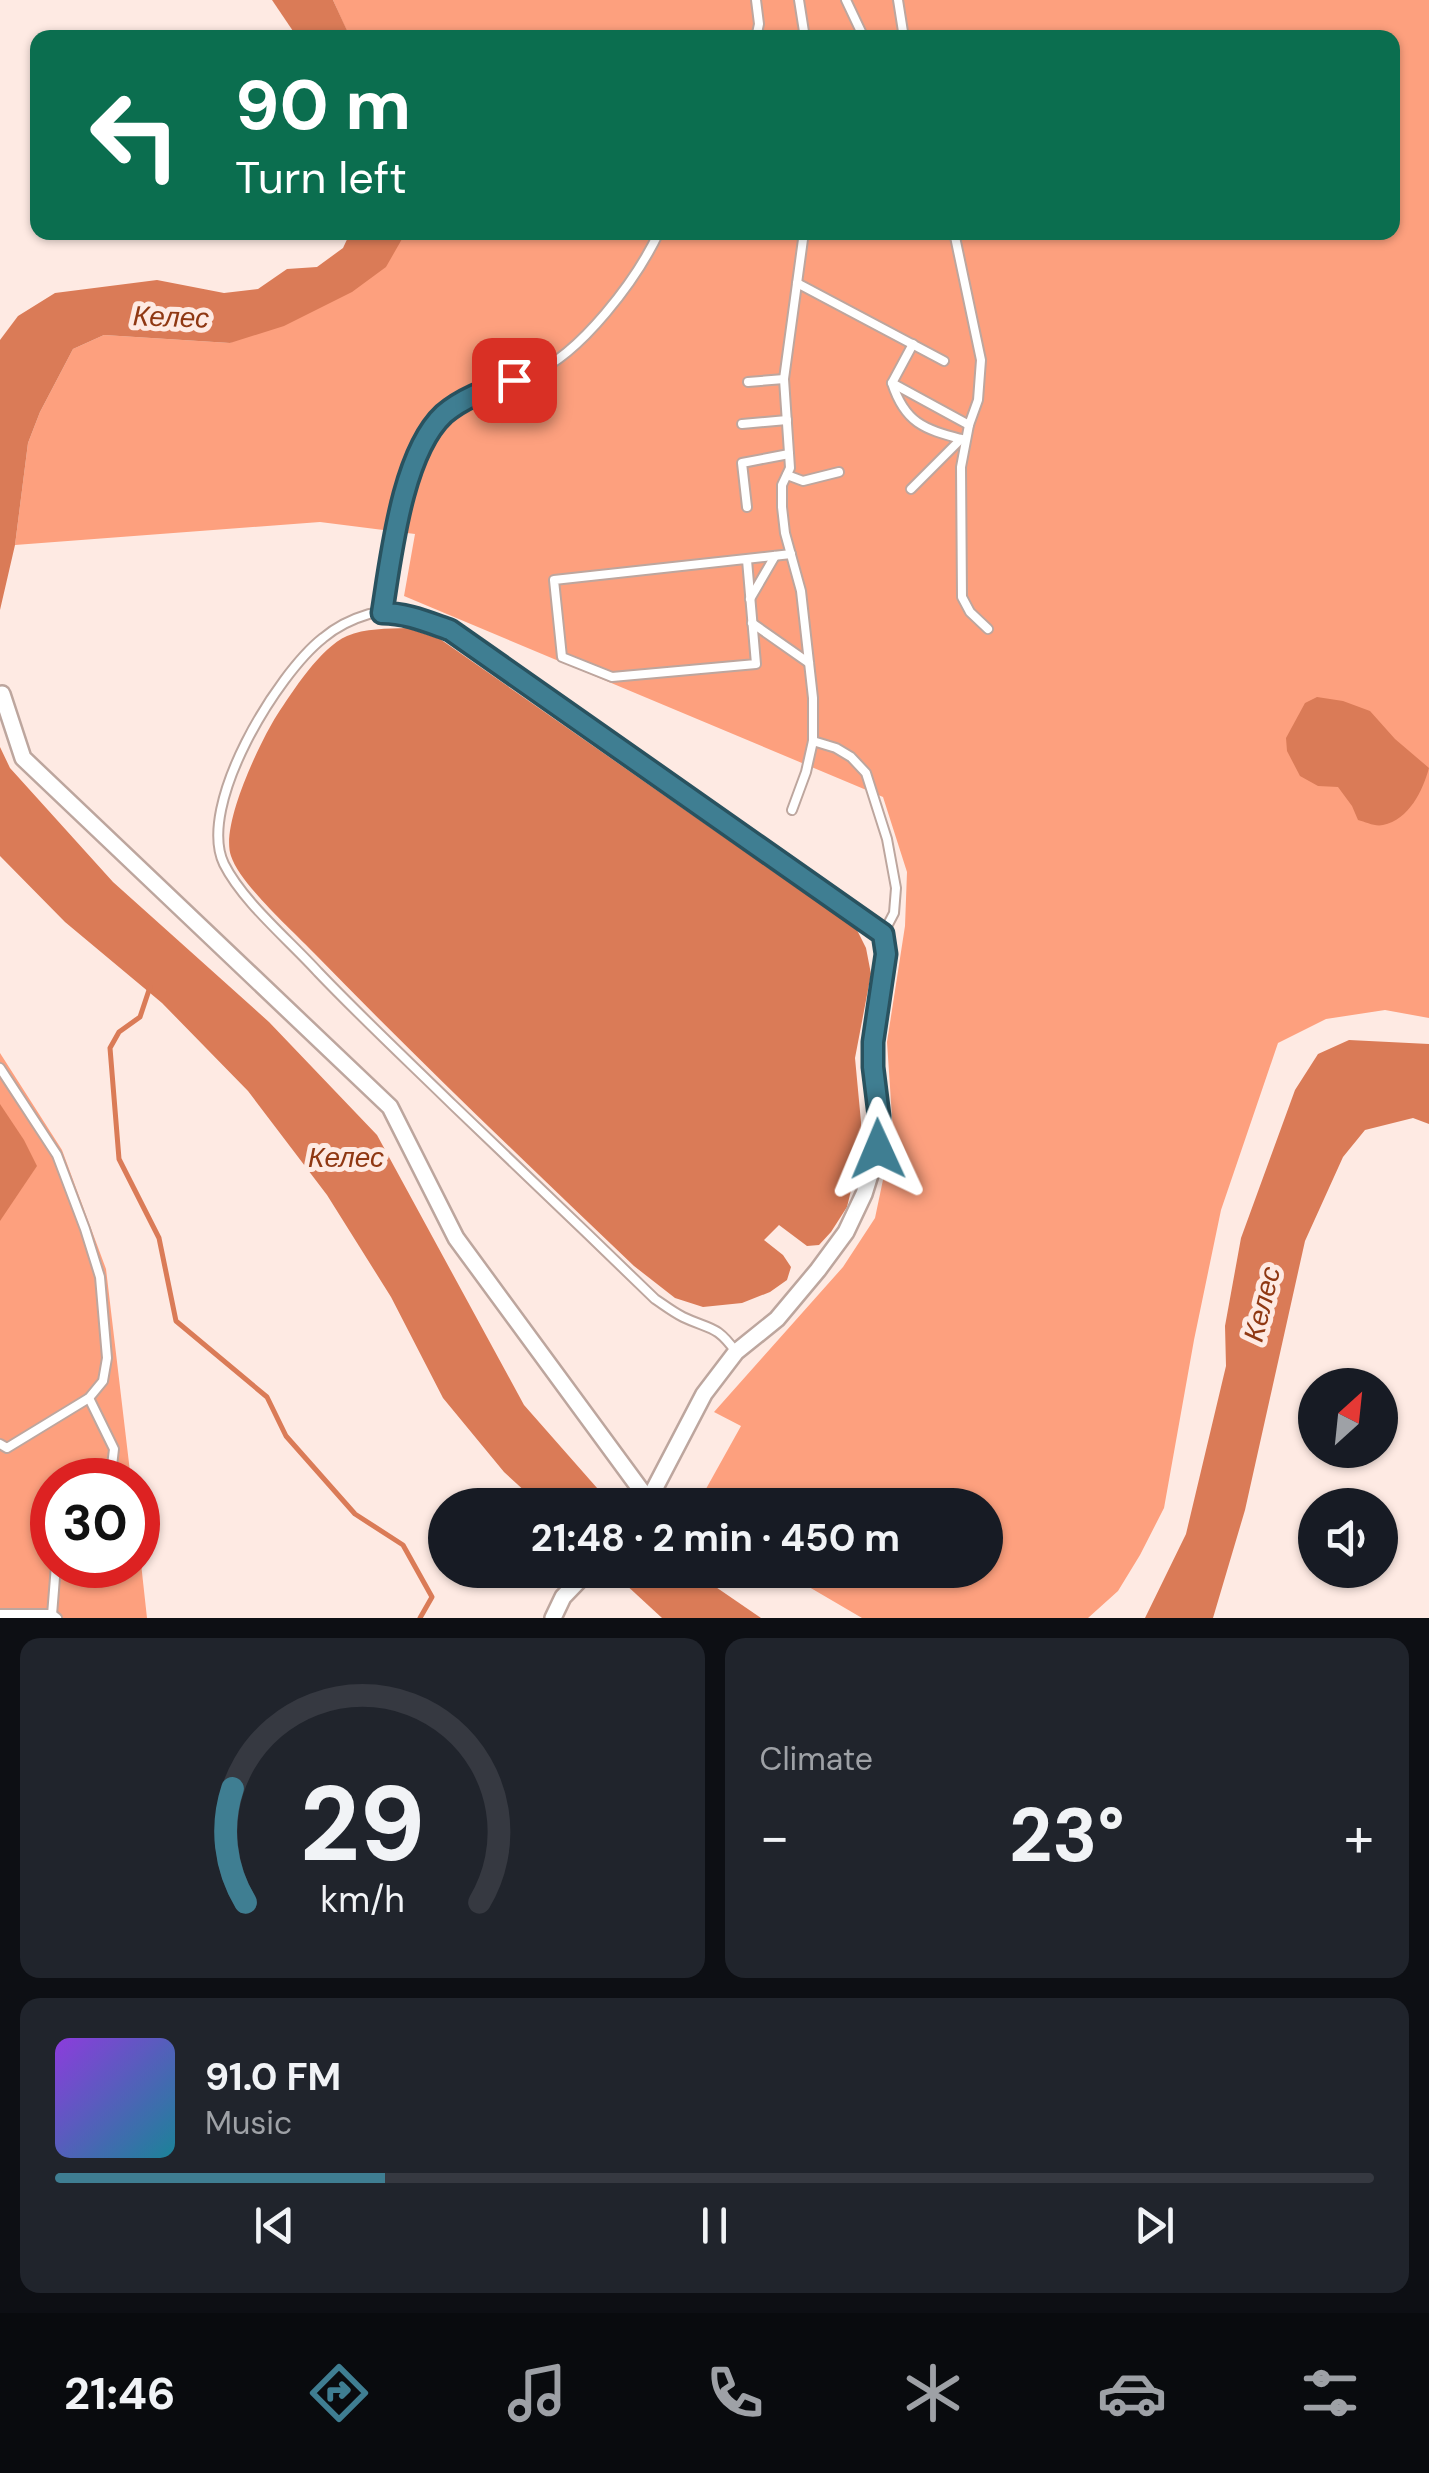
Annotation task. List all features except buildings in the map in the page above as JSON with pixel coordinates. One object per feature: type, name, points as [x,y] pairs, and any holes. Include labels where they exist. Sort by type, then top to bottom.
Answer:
[{"type":"street","points":[[2,694],[23,758],[390,1107],[456,1238],[637,1488]]},
{"type":"street","points":[[656,1488],[704,1394],[736,1352],[776,1319],[818,1270],[846,1232],[864,1194],[878,1149],[873,1042],[886,954],[883,934]]},
{"type":"street","points":[[553,1618],[572,1588]]},
{"type":"lane","points":[[756,0],[758,30]]},
{"type":"lane","points":[[798,0],[804,30]]},
{"type":"lane","points":[[846,0],[860,30]]},
{"type":"lane","points":[[898,0],[903,30]]},
{"type":"lane","points":[[382,613],[406,488],[421,448],[442,416],[464,400],[536,372],[568,350],[598,323],[654,240]]},
{"type":"lane","points":[[792,810],[813,741],[813,698],[801,591],[784,533],[782,507],[782,485],[790,468],[784,379],[803,240]]},
{"type":"lane","points":[[956,240],[981,360],[978,400],[966,432],[961,468],[962,596],[970,612],[988,629]]},
{"type":"lane","points":[[796,283],[944,361]]},
{"type":"lane","points":[[913,344],[892,383],[897,398],[928,431],[966,432]]},
{"type":"lane","points":[[748,382],[784,379]]},
{"type":"lane","points":[[892,383],[966,432]]},
{"type":"lane","points":[[742,424],[787,420]]},
{"type":"lane","points":[[911,488],[966,432]]},
{"type":"lane","points":[[747,507],[742,463],[789,454]]},
{"type":"lane","points":[[787,476],[803,481],[839,472]]},
{"type":"lane","points":[[746,560],[756,664],[612,678],[562,657],[554,580],[791,554]]},
{"type":"lane","points":[[750,599],[775,556]]},
{"type":"lane","points":[[736,1352],[712,1326],[684,1317],[655,1299],[347,1002],[240,888],[223,862],[218,842],[219,820],[230,780],[250,734],[281,684],[320,640],[343,624],[372,613],[395,613],[450,630],[883,934],[894,913],[896,888],[866,774],[851,757],[813,741]]},
{"type":"lane","points":[[752,623],[809,663]]},
{"type":"lane","points":[[0,1068],[57,1154],[100,1276],[107,1358],[103,1381],[89,1398],[7,1448],[0,1444]]},
{"type":"lane","points":[[89,1398],[114,1449],[113,1458]]},
{"type":"lane","points":[[0,1614],[53,1617],[55,1588]]},
{"type":"shaded area","points":[[333,0],[1429,0],[1429,1018],[1385,1010],[1326,1019],[1278,1043],[1221,1210],[1164,1508],[1118,1591],[1088,1618],[862,1618],[811,1588],[1003,1588],[1003,1488],[706,1488],[741,1426],[714,1412],[843,1267],[875,1218],[893,1132],[887,1042],[905,926],[907,872],[883,797],[404,596],[415,534],[320,522],[15,545],[28,443],[73,349],[104,335],[230,343],[400,240],[1400,240],[1400,30],[346,30]]},
{"type":"shaded area","points":[[0,1053],[62,1150],[106,1269],[128,1458],[30,1458],[30,1588],[144,1588],[147,1618],[0,1618]]},
{"type":"water","points":[[272,0],[333,0],[347,30],[292,30]]},
{"type":"water","name":"Келес","points":[[347,240],[401,240],[386,267],[352,292],[284,326],[230,343],[104,335],[73,349],[28,443],[15,545],[0,610],[0,340],[18,316],[55,293],[157,280],[224,293],[258,289],[287,269],[317,267],[343,248]]},
{"type":"water","points":[[407,628],[440,639],[857,930],[866,948],[871,974],[855,1058],[861,1149],[847,1207],[819,1245],[807,1246],[779,1225],[764,1240],[791,1267],[787,1280],[770,1292],[742,1303],[703,1307],[675,1298],[634,1266],[393,1033],[268,907],[236,867],[229,842],[243,784],[277,715],[299,683],[327,650],[347,636],[369,630]]},
{"type":"water","points":[[1317,697],[1370,711],[1429,768],[1419,794],[1400,817],[1380,825],[1358,820],[1338,787],[1318,786],[1300,776],[1287,751],[1286,738],[1305,703]]},
{"type":"water","name":"Келес","points":[[0,747],[10,768],[113,882],[269,1022],[377,1135],[524,1405],[597,1488],[521,1488],[504,1472],[443,1398],[391,1297],[327,1195],[248,1091],[162,1003],[65,922],[0,856]]},
{"type":"water","name":"Келес","points":[[1349,1040],[1429,1044],[1429,1124],[1413,1118],[1365,1130],[1343,1157],[1305,1241],[1245,1510],[1213,1618],[1145,1618],[1186,1534],[1226,1366],[1225,1326],[1241,1238],[1295,1090],[1318,1054]]},
{"type":"water","points":[[0,1104],[37,1166],[0,1221]]},
{"type":"water","points":[[630,1588],[717,1588],[761,1618],[662,1618]]},
{"type":"waterway","points":[[150,987],[140,1017],[119,1032],[110,1048],[119,1159],[159,1238],[176,1321],[267,1397],[286,1436],[355,1514],[403,1545],[432,1597],[420,1618]]},
{"type":"route","points":[[514,380],[464,400],[442,416],[421,448],[406,488],[382,613],[395,613],[450,630],[883,934],[886,954],[873,1042],[878,1149]]}]
